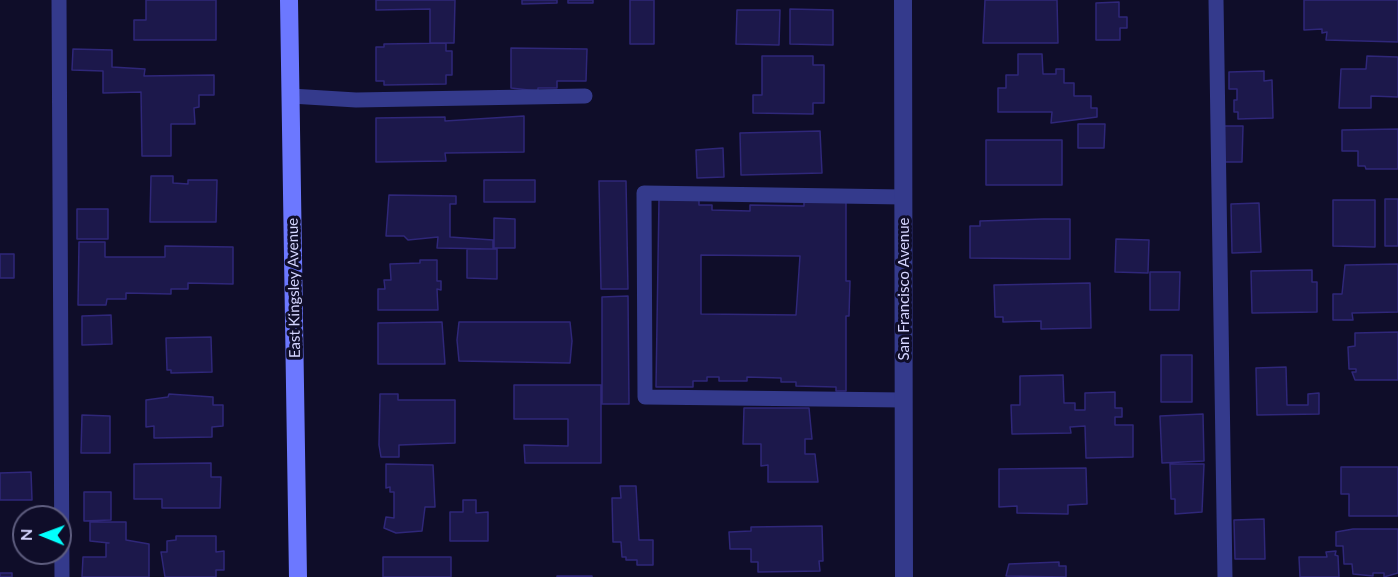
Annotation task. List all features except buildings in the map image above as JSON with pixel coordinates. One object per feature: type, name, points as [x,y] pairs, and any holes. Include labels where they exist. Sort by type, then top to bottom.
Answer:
[{"type":"street","name":"East Kingsley Avenue","points":[[290,0],[298,577]]},
{"type":"street","name":"San Francisco Avenue","points":[[903,0],[904,577]]},
{"type":"lane","points":[[59,0],[62,577]]},
{"type":"lane","points":[[1216,0],[1225,577]]},
{"type":"lane","points":[[291,96],[356,100],[585,96]]},
{"type":"lane","points":[[903,197],[644,193],[645,397],[904,400]]}]
